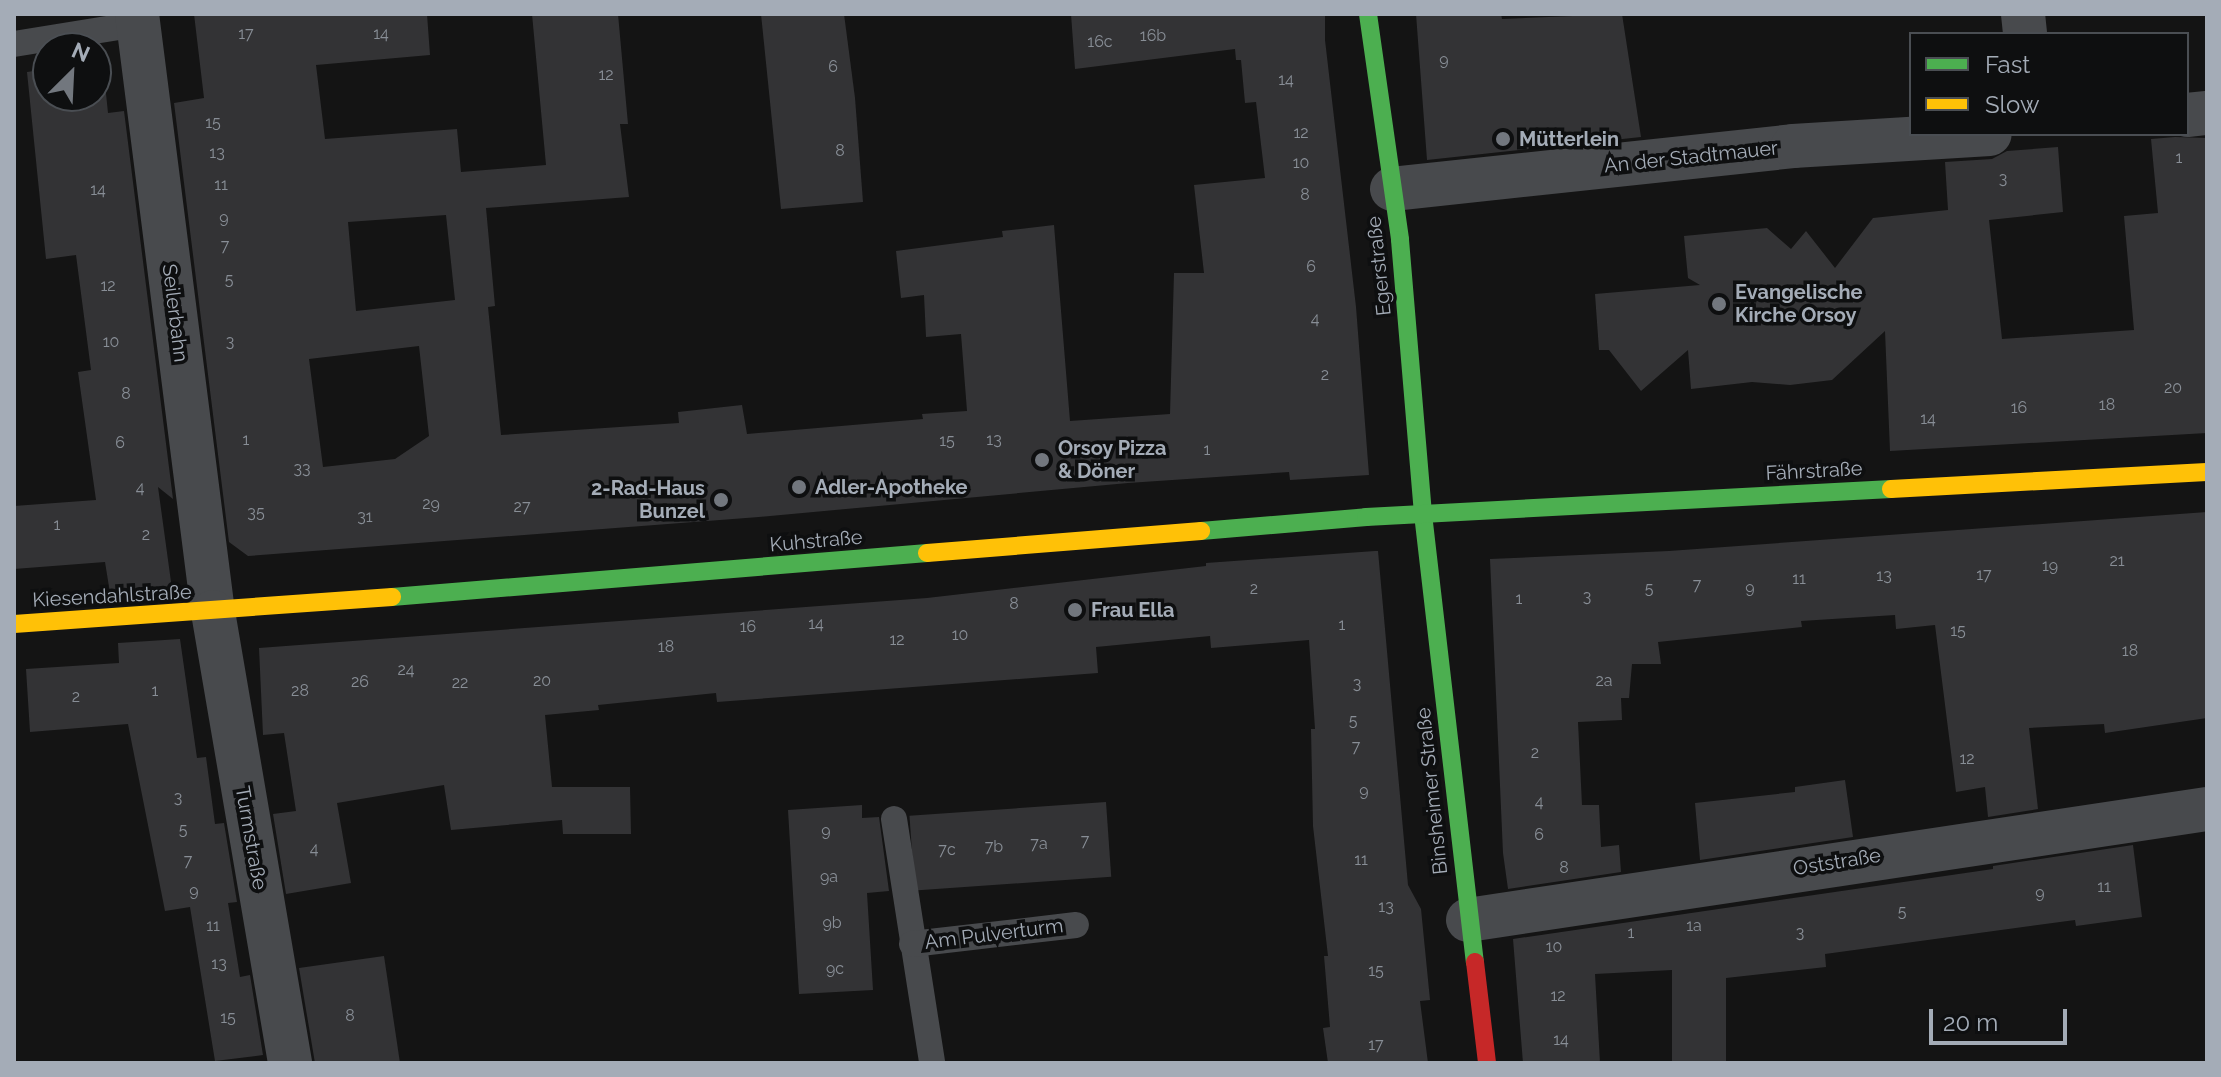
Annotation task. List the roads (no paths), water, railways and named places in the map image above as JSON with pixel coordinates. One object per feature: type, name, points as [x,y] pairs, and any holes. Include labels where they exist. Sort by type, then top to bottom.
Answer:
[{"type":"main road","name":"Egerstraße","points":[[1368,14],[1392,189],[1423,514]]},
{"type":"main road","name":"Fährstraße","points":[[1423,514],[2207,472]]},
{"type":"main road","name":"Kuhstraße","points":[[213,612],[1423,514]]},
{"type":"main road","name":"Binsheimer Straße","points":[[1423,514],[1487,1063]]},
{"type":"main road","name":"Kiesendahlstraße","points":[[14,624],[213,612]]},
{"type":"street","name":"Seilerbahn","points":[[137,19],[213,612]]},
{"type":"street","name":"An der Stadtmauer","points":[[1392,189],[1793,146],[1957,136]]},
{"type":"street","name":"Turmstraße","points":[[213,612],[290,1063]]},
{"type":"street","name":"Oststraße","points":[[1468,920],[1943,846],[2207,809]]},
{"type":"lane","points":[[14,44],[137,19]]},
{"type":"lane","name":"Am Pulverturm","points":[[894,819],[932,1063]]},
{"type":"lane","name":"Am Pulverturm","points":[[912,944],[1076,925]]},
{"type":"place","name":"Mütterlein","points":[[1503,139]]},
{"type":"place","name":"Evangelische Kirche Orsoy","points":[[1719,304]]},
{"type":"place","name":"Orsoy Pizza & Döner","points":[[1042,460]]},
{"type":"place","name":"Adler-Apotheke","points":[[799,487]]},
{"type":"place","name":"2-Rad-Haus Bunzel","points":[[721,500]]},
{"type":"place","name":"Frau Ella","points":[[1075,610]]}]
